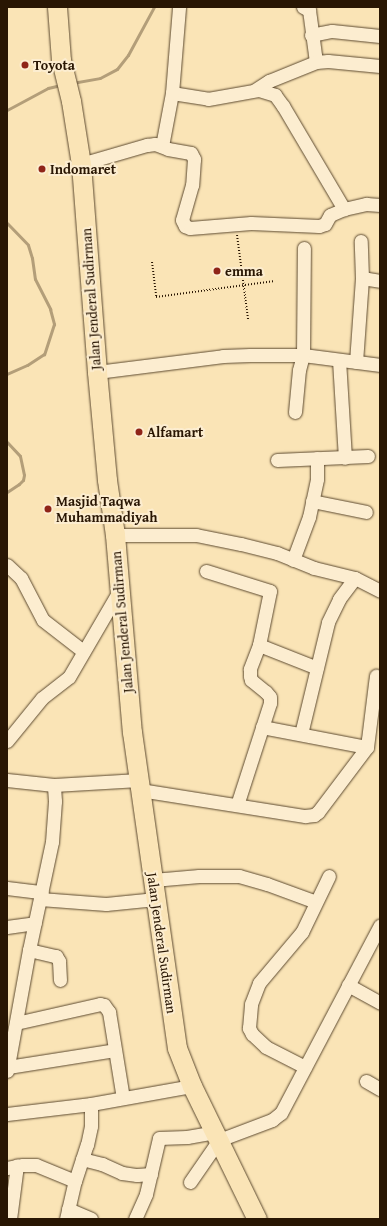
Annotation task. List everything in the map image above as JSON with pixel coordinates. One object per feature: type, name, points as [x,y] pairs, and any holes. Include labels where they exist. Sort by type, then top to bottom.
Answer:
[{"type":"highway","name":"Jalan Jenderal Sudirman","points":[[57,7],[61,60],[71,102],[81,164],[96,372],[107,480],[115,535],[132,732],[177,1048],[192,1086],[251,1214]]},
{"type":"street","points":[[162,146],[172,93],[179,7]]},
{"type":"street","points":[[303,7],[309,10],[311,35],[316,62]]},
{"type":"street","points":[[311,35],[332,31],[380,36]]},
{"type":"street","points":[[255,90],[269,81],[316,62],[328,61],[380,66]]},
{"type":"street","points":[[172,93],[208,99],[255,90],[275,95],[284,106],[344,209]]},
{"type":"street","points":[[81,164],[143,146],[155,144],[168,149],[186,151],[193,156],[192,186],[182,220],[185,226],[236,226],[251,223],[319,226],[325,224],[330,215],[344,209],[366,204],[380,205]]},
{"type":"street","points":[[356,362],[362,278],[361,241]]},
{"type":"street","points":[[295,412],[299,370],[303,355],[304,248]]},
{"type":"street","points":[[362,278],[380,281]]},
{"type":"street","points":[[96,372],[223,356],[303,355],[356,362],[379,369]]},
{"type":"street","points":[[339,360],[345,458]]},
{"type":"street","points":[[276,460],[368,456]]},
{"type":"street","points":[[294,560],[303,537],[312,501],[318,470],[317,458]]},
{"type":"street","points":[[312,501],[366,512]]},
{"type":"street","points":[[115,535],[196,535],[270,551],[314,568],[355,578],[380,591]]},
{"type":"street","points":[[7,565],[21,578],[43,620],[83,651]]},
{"type":"street","points":[[206,571],[270,591],[259,644],[250,668],[251,680],[270,697],[262,727],[236,805]]},
{"type":"street","points":[[301,734],[331,612],[355,578]]},
{"type":"street","points":[[7,741],[42,698],[68,677],[119,591]]},
{"type":"street","points":[[259,644],[317,668]]},
{"type":"street","points":[[7,780],[54,785],[140,785],[236,805],[305,816],[314,815],[318,812],[367,747],[376,676]]},
{"type":"street","points":[[262,727],[367,747]]},
{"type":"street","points":[[54,785],[55,801],[52,842],[29,950],[16,1023],[10,1038],[7,1069],[115,1050]]},
{"type":"street","points":[[153,880],[199,876],[240,876],[316,902]]},
{"type":"street","points":[[305,1067],[266,1047],[252,1034],[249,1028],[251,1004],[255,990],[302,932],[329,876]]},
{"type":"street","points":[[7,888],[41,896],[106,904],[156,899]]},
{"type":"street","points":[[7,927],[35,923]]},
{"type":"street","points":[[135,1219],[146,1194],[160,1137],[216,1136],[277,1118],[380,926]]},
{"type":"street","points":[[29,950],[56,956],[59,961],[60,980]]},
{"type":"street","points":[[348,985],[380,1003]]},
{"type":"street","points":[[16,1023],[100,1004],[104,1005],[109,1012],[123,1098]]},
{"type":"street","points":[[366,1081],[380,1089]]},
{"type":"street","points":[[7,1114],[91,1104],[192,1086]]},
{"type":"street","points":[[91,1104],[91,1126],[67,1214],[91,1219]]},
{"type":"street","points":[[190,1182],[216,1136]]},
{"type":"street","points":[[82,1159],[102,1164],[122,1173],[137,1175],[151,1174]]},
{"type":"street","points":[[10,1219],[12,1166],[36,1165],[75,1181]]},
{"type":"path","points":[[236,226],[248,319]]},
{"type":"path","points":[[152,262],[156,297],[275,281]]},
{"type":"waterway","points":[[72,83],[100,78],[117,69],[128,55],[154,7]]},
{"type":"waterway","points":[[7,110],[48,88],[61,85]]},
{"type":"waterway","points":[[7,223],[28,245],[32,258],[35,279],[50,309],[54,324],[44,354],[27,365],[7,374]]},
{"type":"waterway","points":[[7,442],[20,456],[24,475],[23,480],[7,492]]},
{"type":"place","name":"Toyota","points":[[25,65]]},
{"type":"place","name":"Indomaret","points":[[42,169]]},
{"type":"place","name":"emma","points":[[217,271]]},
{"type":"place","name":"Alfamart","points":[[139,432]]},
{"type":"place","name":"Masjid Taqwa Muhammadiyah","points":[[48,509]]}]
